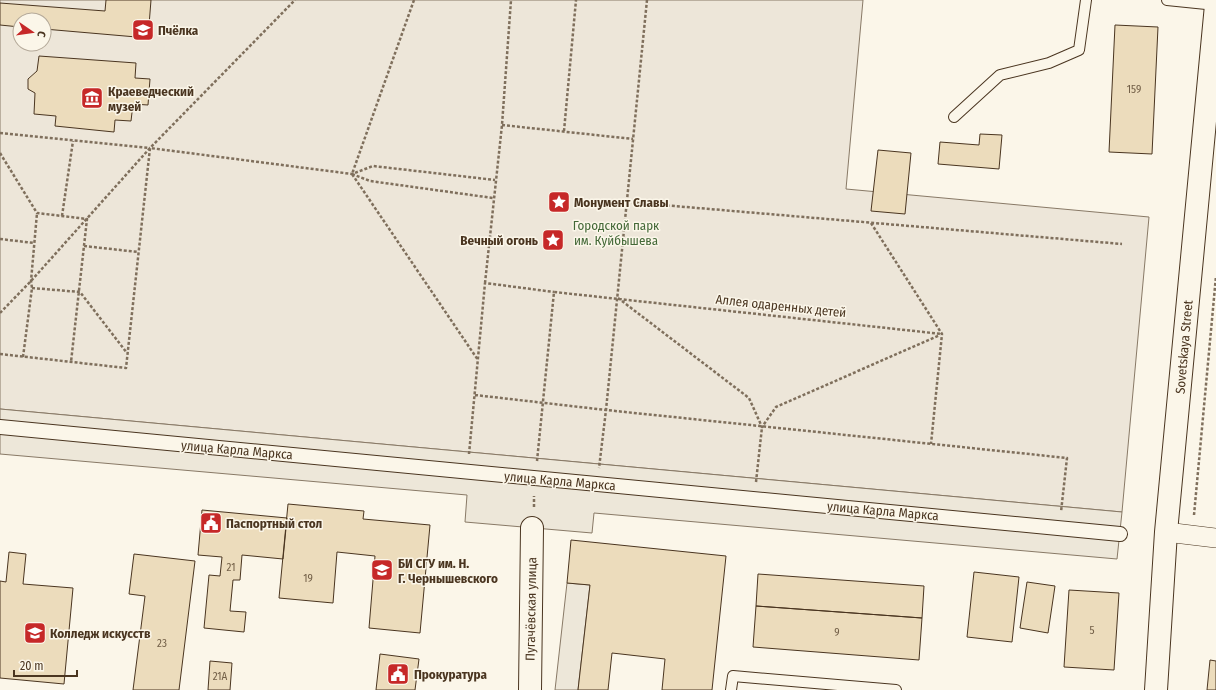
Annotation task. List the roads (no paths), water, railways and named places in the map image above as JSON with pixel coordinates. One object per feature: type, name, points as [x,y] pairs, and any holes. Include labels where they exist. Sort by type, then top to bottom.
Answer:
[{"type":"street","name":"Sovetskaya Street","points":[[1156,690],[1166,532],[1216,5]]},
{"type":"street","name":"улица Карла Маркса","points":[[0,427],[1120,534]]},
{"type":"street","name":"Пугачёвская улица","points":[[530,690],[532,528]]},
{"type":"street","points":[[1166,532],[1216,538]]},
{"type":"lane","points":[[954,117],[1000,75],[1049,63],[1079,50],[1086,0]]},
{"type":"lane","points":[[1167,0],[1216,5]]},
{"type":"lane","points":[[731,690],[733,676],[896,690]]},
{"type":"place","name":"Пчёлка","points":[[143,30]]},
{"type":"place","name":"Краеведческий музей","points":[[92,98]]},
{"type":"place","name":"Монумент Славы","points":[[559,202]]},
{"type":"place","name":"Вечный огонь","points":[[553,240]]},
{"type":"place","name":"Паспортный стол","points":[[211,523]]},
{"type":"place","name":"БИ СГУ им. Н. Г. Чернышевского","points":[[382,570]]},
{"type":"place","name":"Колледж искусств","points":[[35,633]]},
{"type":"place","name":"Прокуратура","points":[[398,674]]},
{"type":"park label","name":"Городской парк им. Куйбышева","points":[[616,232]]}]
